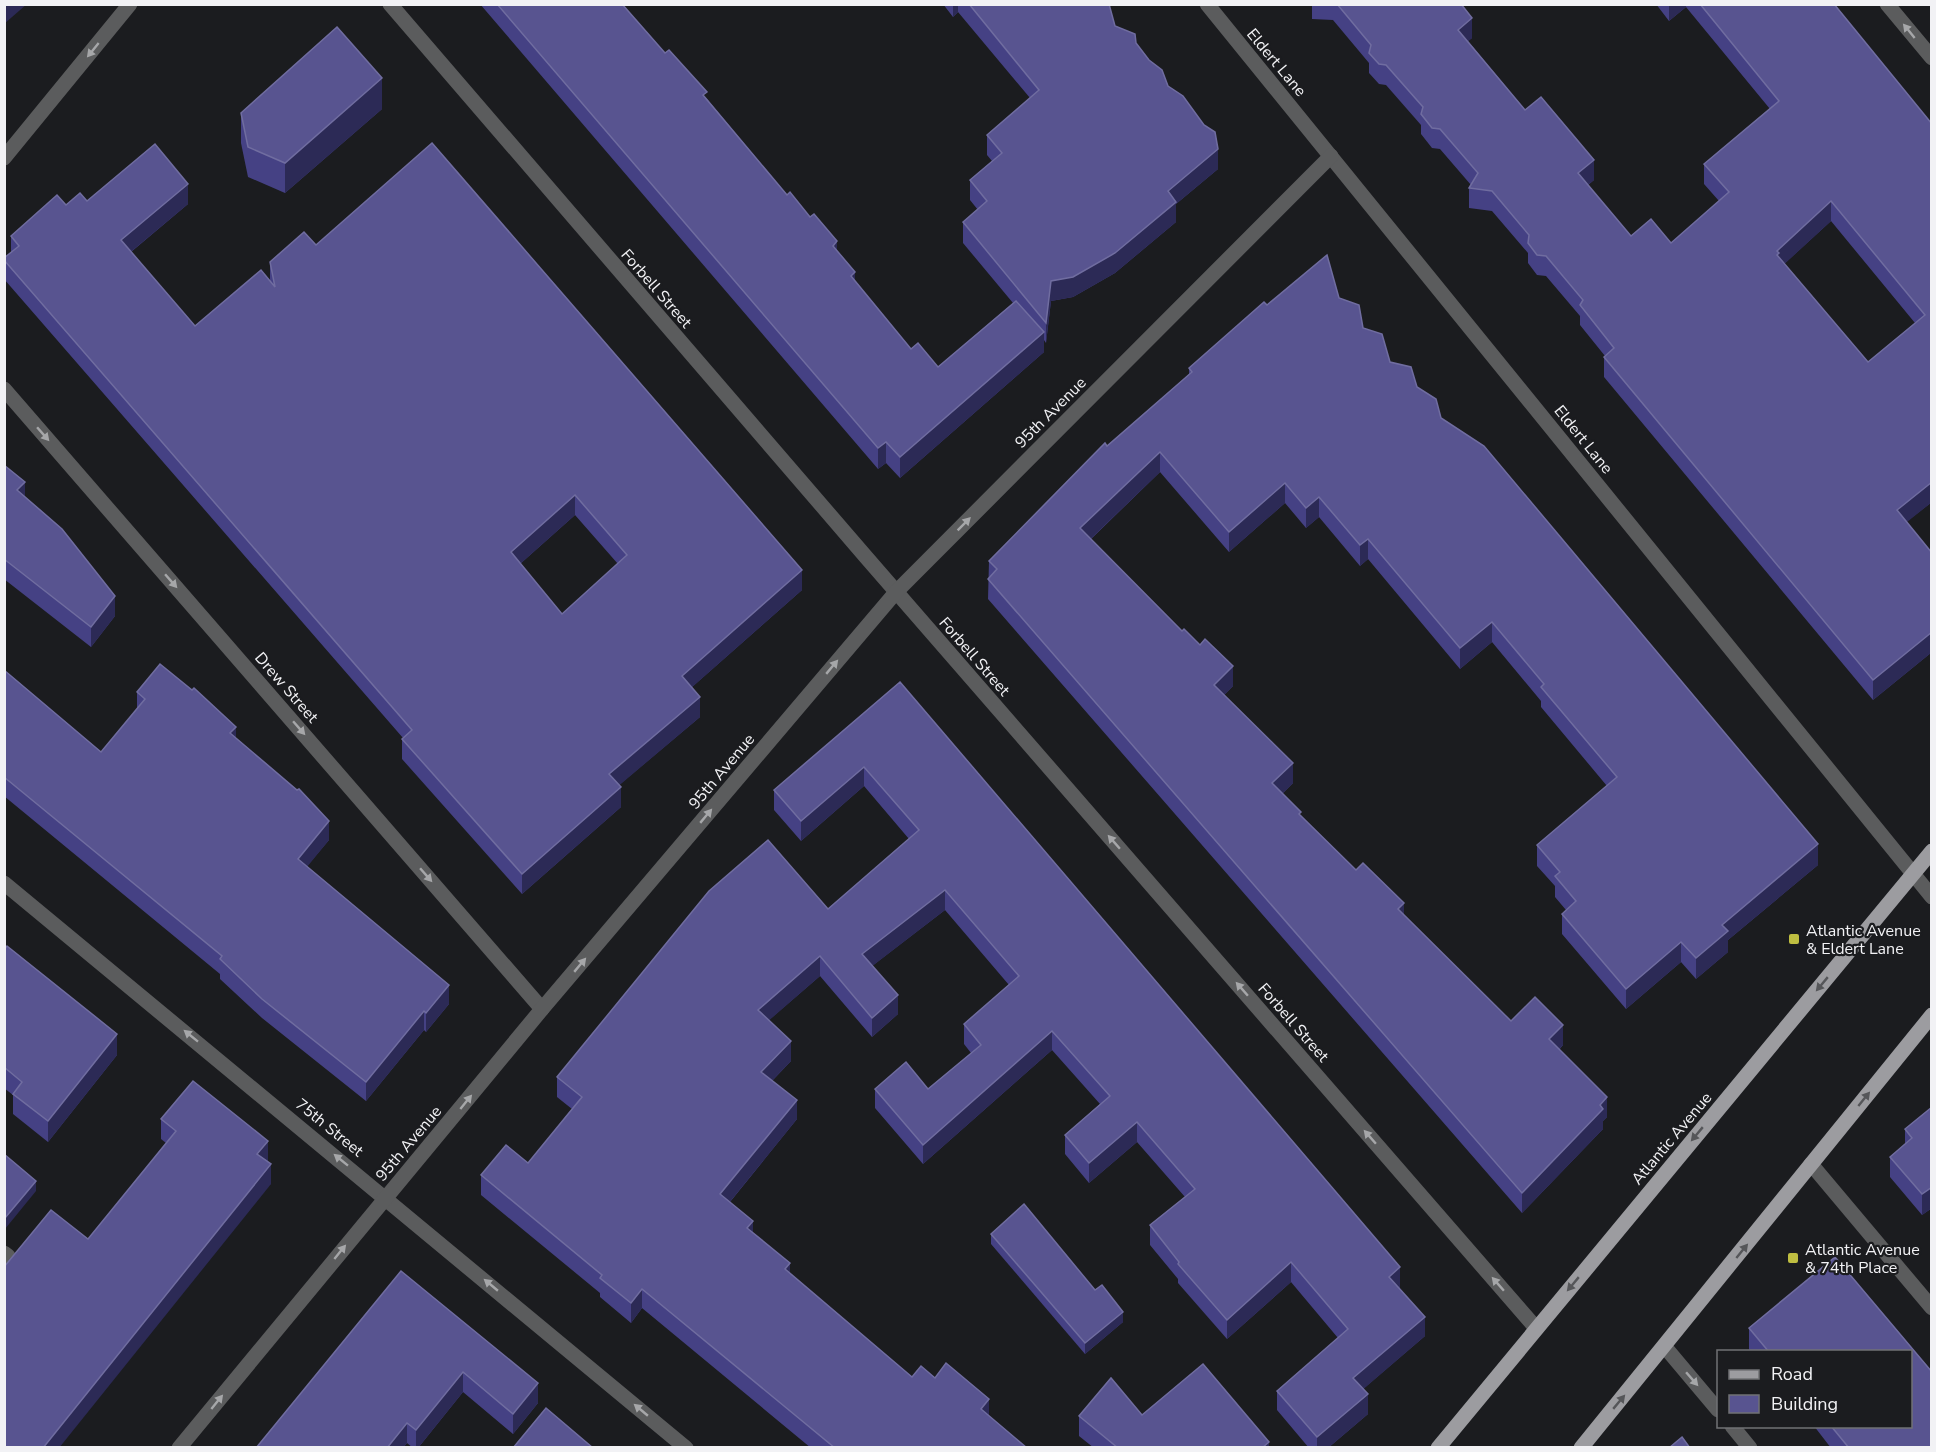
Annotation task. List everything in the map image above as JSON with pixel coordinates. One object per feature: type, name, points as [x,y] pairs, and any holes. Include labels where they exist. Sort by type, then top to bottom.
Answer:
[{"type":"main road","name":"Atlantic Avenue","points":[[1438,1448],[1932,851]]},
{"type":"main road","points":[[1581,1448],[1932,1015]]},
{"type":"street","points":[[4,158],[130,4]]},
{"type":"street","name":"Forbell Street","points":[[390,4],[896,592],[1536,1328]]},
{"type":"street","name":"Eldert Lane","points":[[1207,4],[1932,897]]},
{"type":"street","points":[[1887,4],[1932,58]]},
{"type":"street","name":"95th Avenue","points":[[179,1448],[542,1009],[896,592],[1331,156]]},
{"type":"street","name":"Drew Street","points":[[4,389],[542,1009]]},
{"type":"street","name":"75th Street","points":[[4,883],[386,1197],[686,1448]]},
{"type":"street","points":[[1811,1164],[1932,1308]]},
{"type":"street","points":[[4,1253],[8,1256],[4,1261]]},
{"type":"street","points":[[1665,1347],[1717,1408]]},
{"type":"street","points":[[1734,1428],[1750,1448]]},
{"type":"building","points":[[497,4],[622,4],[665,53],[669,50],[707,92],[703,95],[787,195],[790,192],[810,217],[814,214],[837,241],[833,246],[855,272],[851,276],[911,349],[918,343],[938,367],[1016,301],[1044,332],[900,457],[886,442],[878,448]]},
{"type":"building","points":[[969,4],[1109,4],[1115,26],[1135,34],[1136,43],[1149,60],[1162,70],[1168,86],[1183,96],[1204,125],[1215,132],[1218,149],[1168,191],[1176,202],[1115,253],[1073,277],[1051,281],[1046,323],[963,222],[987,201],[970,180],[1002,153],[987,135],[1039,90]]},
{"type":"building","points":[[1337,4],[1461,4],[1472,18],[1458,30],[1525,110],[1541,97],[1594,160],[1578,173],[1631,236],[1651,219],[1671,243],[1729,192],[1704,164],[1779,101],[1700,4],[1834,4],[1932,124],[1932,482],[1897,510],[1932,553],[1932,632],[1873,680],[1604,357],[1614,348],[1580,305],[1583,300],[1546,256],[1537,255],[1528,243],[1529,235],[1492,191],[1469,188],[1478,173],[1440,129],[1432,128],[1421,114],[1423,107],[1386,65],[1379,64],[1369,53],[1371,45]],"holes":[[[1831,201],[1925,315],[1868,362],[1777,255],[1779,253],[1777,251]]]},
{"type":"building","points":[[337,27],[382,78],[285,163],[248,147],[241,113]]},
{"type":"building","points":[[432,143],[802,570],[682,676],[700,697],[609,774],[621,787],[522,874],[402,739],[412,730],[4,260],[19,246],[11,236],[57,195],[66,205],[80,193],[87,201],[155,144],[188,184],[121,240],[195,326],[261,270],[275,287],[270,262],[304,232],[316,245]],"holes":[[[575,495],[627,555],[562,614],[511,552]]]},
{"type":"building","points":[[1327,255],[1339,298],[1359,305],[1363,328],[1382,334],[1390,362],[1411,367],[1417,387],[1436,399],[1441,418],[1484,446],[1818,844],[1722,925],[1728,931],[1696,958],[1681,942],[1626,989],[1562,914],[1576,901],[1555,876],[1560,872],[1537,845],[1617,777],[1541,687],[1544,684],[1492,622],[1460,648],[1368,539],[1360,545],[1319,497],[1306,508],[1285,483],[1229,532],[1160,452],[1080,528],[1182,631],[1184,629],[1200,645],[1205,639],[1233,666],[1214,685],[1293,763],[1272,783],[1301,812],[1299,814],[1356,870],[1363,863],[1404,903],[1398,909],[1511,1021],[1535,997],[1563,1025],[1549,1039],[1607,1097],[1600,1105],[1603,1109],[1522,1193],[988,579],[997,569],[989,561],[1105,443],[1107,446],[1192,372],[1189,368],[1264,302],[1267,305]]},
{"type":"building","points":[[4,465],[25,482],[17,490],[62,529],[115,596],[91,627],[4,559]]},
{"type":"building","points":[[160,664],[192,690],[194,688],[236,727],[230,733],[297,790],[299,789],[329,821],[298,859],[449,985],[426,1013],[424,1011],[366,1082],[262,999],[220,959],[222,956],[4,777],[4,670],[101,752],[145,699],[137,692]]},
{"type":"building","points":[[900,682],[1400,1267],[1389,1277],[1425,1317],[1353,1378],[1368,1394],[1317,1437],[1277,1391],[1348,1329],[1291,1262],[1227,1320],[1178,1264],[1179,1262],[1150,1225],[1195,1189],[1137,1122],[1089,1163],[1065,1135],[1110,1096],[1052,1031],[923,1145],[875,1089],[906,1062],[928,1089],[981,1045],[964,1024],[1019,976],[945,890],[862,954],[898,995],[872,1018],[820,956],[758,1010],[791,1041],[761,1072],[797,1100],[720,1194],[753,1221],[747,1228],[790,1263],[785,1269],[912,1377],[921,1366],[935,1378],[946,1363],[989,1399],[981,1409],[1027,1448],[835,1448],[642,1289],[631,1303],[600,1278],[602,1275],[481,1175],[506,1145],[528,1163],[582,1097],[557,1077],[709,891],[768,840],[828,909],[919,830],[864,767],[801,821],[774,790]]},
{"type":"building","points":[[7,946],[117,1034],[48,1121],[13,1094],[22,1082],[4,1067],[4,950]]},
{"type":"building","points":[[193,1081],[268,1141],[257,1154],[271,1164],[43,1448],[4,1448],[4,1267],[51,1210],[88,1239],[176,1131],[161,1119]]},
{"type":"building","points":[[1932,1107],[1932,1187],[1922,1194],[1890,1157],[1912,1138],[1905,1129]]},
{"type":"building","points":[[4,1154],[36,1181],[5,1218],[4,1218]]},
{"type":"building","points":[[1024,1204],[1095,1290],[1102,1285],[1123,1312],[1085,1343],[991,1234]]},
{"type":"building","points":[[1835,1257],[1932,1372],[1932,1448],[1849,1448],[1833,1428],[1912,1428],[1912,1350],[1767,1350],[1749,1328]]},
{"type":"building","points":[[401,1271],[538,1383],[513,1414],[463,1372],[416,1430],[407,1423],[387,1448],[256,1448]]},
{"type":"building","points":[[1203,1364],[1269,1442],[1262,1448],[1118,1448],[1079,1416],[1111,1378],[1142,1415]]},
{"type":"building","points":[[546,1408],[593,1448],[513,1448]]},
{"type":"building","points":[[1682,1437],[1690,1448],[1669,1448]]},
{"type":"place","name":"Atlantic Avenue & Eldert Lane","points":[[1794,939]]},
{"type":"place","name":"Atlantic Avenue & 74th Place","points":[[1793,1258]]}]
